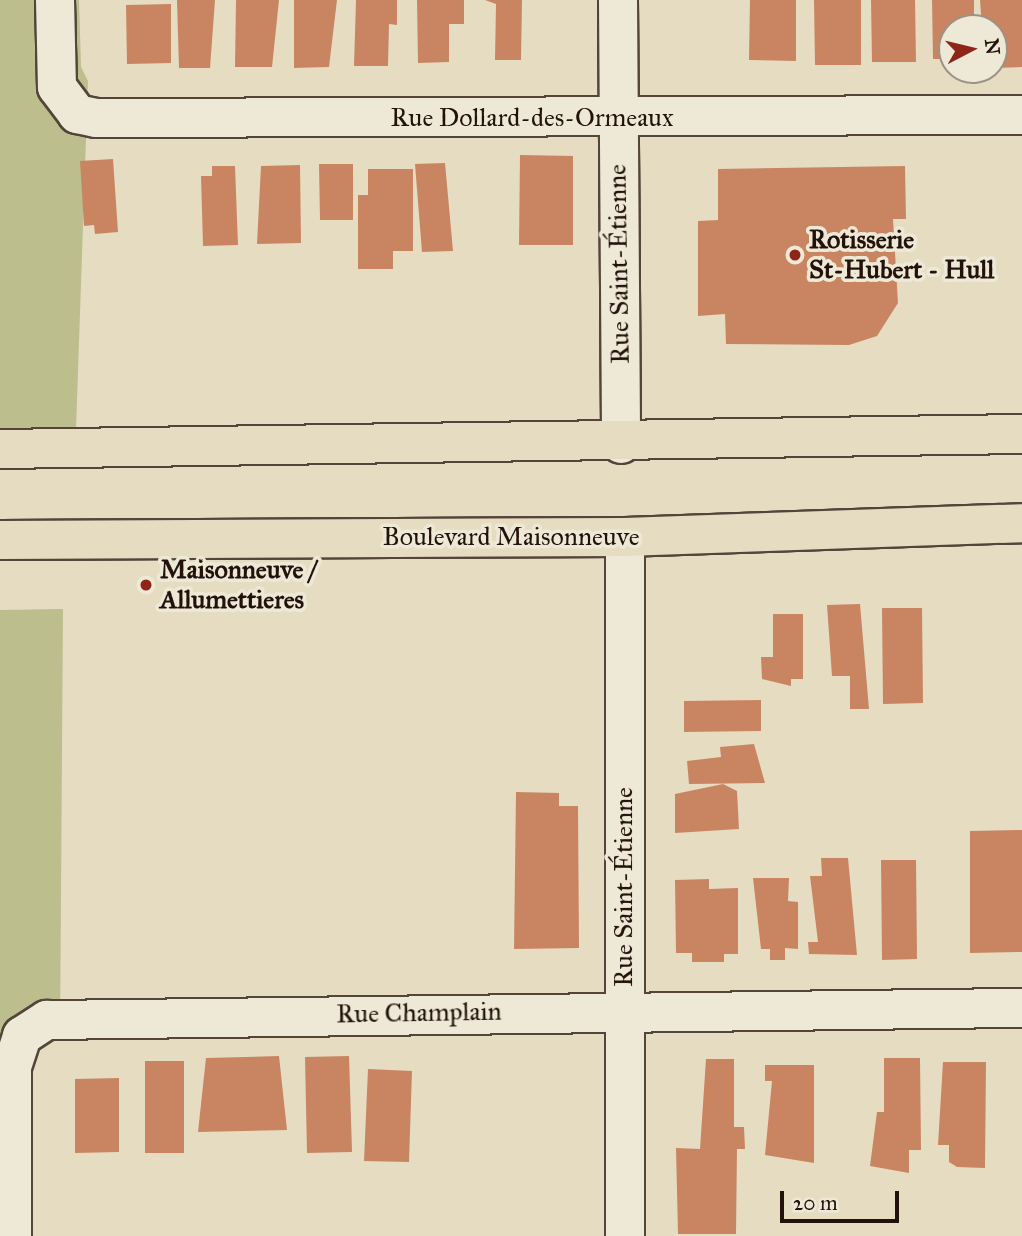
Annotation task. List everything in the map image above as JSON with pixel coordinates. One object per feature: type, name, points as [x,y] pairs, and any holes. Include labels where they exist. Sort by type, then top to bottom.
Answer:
[{"type":"main road","points":[[0,449],[621,444],[1022,434]]},
{"type":"main road","name":"Boulevard Maisonneuve","points":[[0,540],[625,537],[1022,523]]},
{"type":"street","name":"Rue Dollard-des-Ormeaux","points":[[55,0],[57,87],[77,114],[96,118],[1022,115]]},
{"type":"street","name":"Rue Saint-Étienne","points":[[618,0],[621,444]]},
{"type":"street","name":"Rue Saint-Étienne","points":[[625,537],[625,1236]]},
{"type":"street","name":"Rue Champlain","points":[[12,1236],[12,1067],[22,1036],[47,1020],[1022,1008]]},
{"type":"green space","points":[[0,0],[79,0],[81,67],[88,81],[76,429],[0,429]]},
{"type":"green space","points":[[63,609],[60,1038],[35,1050],[0,1236],[0,610]]},
{"type":"building","points":[[177,0],[215,0],[210,68],[179,68]]},
{"type":"building","points":[[236,0],[279,0],[272,67],[235,67]]},
{"type":"building","points":[[294,0],[337,0],[329,67],[294,68]]},
{"type":"building","points":[[356,0],[397,0],[397,25],[389,24],[388,66],[354,66]]},
{"type":"building","points":[[417,0],[464,0],[464,24],[449,24],[449,62],[418,63]]},
{"type":"building","points":[[485,0],[522,0],[521,60],[495,60],[496,4]]},
{"type":"building","points":[[750,0],[796,0],[796,61],[749,60]]},
{"type":"building","points":[[814,0],[861,0],[861,65],[815,65]]},
{"type":"building","points":[[871,0],[915,0],[916,62],[872,62]]},
{"type":"building","points":[[932,0],[974,0],[974,14],[938,14],[938,59],[933,59]]},
{"type":"building","points":[[980,0],[1022,0],[1022,67],[1008,68],[1008,14],[981,14]]},
{"type":"building","points":[[171,4],[171,63],[127,64],[126,5]]},
{"type":"building","points":[[520,155],[573,156],[573,245],[519,245]]},
{"type":"building","points":[[113,159],[118,232],[95,234],[94,225],[84,226],[80,161]]},
{"type":"building","points":[[445,163],[453,251],[422,252],[415,164]]},
{"type":"building","points":[[319,164],[353,164],[353,220],[320,220]]},
{"type":"building","points":[[300,165],[301,243],[257,244],[261,166]]},
{"type":"building","points":[[212,166],[235,166],[238,245],[203,246],[201,176],[212,176]]},
{"type":"building","name":"Rotisserie St-Hubert - Hull","points":[[905,166],[906,219],[893,219],[898,303],[877,336],[849,345],[726,344],[725,314],[698,316],[698,221],[718,220],[718,169]]},
{"type":"building","points":[[368,169],[413,169],[413,251],[393,251],[393,269],[358,269],[358,195],[368,195]]},
{"type":"building","points":[[860,604],[869,709],[850,709],[850,676],[832,676],[827,605]]},
{"type":"building","points":[[882,608],[922,608],[923,703],[883,704]]},
{"type":"building","points":[[773,614],[803,614],[803,679],[791,679],[791,686],[762,679],[761,657],[773,657]]},
{"type":"building","points":[[761,700],[761,731],[684,732],[684,701]]},
{"type":"building","points":[[754,744],[765,783],[689,784],[687,761],[721,757],[720,747]]},
{"type":"building","points":[[723,784],[737,791],[739,829],[675,833],[675,794]]},
{"type":"building","points":[[516,792],[559,793],[559,806],[578,806],[579,948],[514,949]]},
{"type":"building","points":[[1022,830],[1022,952],[970,953],[970,831]]},
{"type":"building","points":[[821,858],[848,858],[857,955],[809,954],[808,942],[818,942],[810,876],[822,876]]},
{"type":"building","points":[[881,860],[916,860],[917,959],[882,960]]},
{"type":"building","points":[[753,878],[789,878],[788,901],[798,902],[798,949],[785,948],[785,960],[770,960],[770,949],[761,949]]},
{"type":"building","points":[[709,879],[709,889],[738,888],[738,954],[724,954],[724,962],[692,962],[692,953],[676,953],[675,880]]},
{"type":"building","points":[[279,1056],[287,1130],[198,1132],[206,1058]]},
{"type":"building","points":[[349,1056],[352,1152],[307,1153],[305,1057]]},
{"type":"building","points":[[884,1058],[920,1058],[921,1150],[909,1150],[909,1173],[870,1166],[877,1112],[884,1112]]},
{"type":"building","points":[[706,1059],[734,1059],[734,1127],[744,1127],[745,1149],[737,1149],[736,1234],[678,1234],[676,1148],[700,1149]]},
{"type":"building","points":[[145,1061],[184,1061],[184,1153],[145,1153]]},
{"type":"building","points":[[943,1062],[986,1062],[985,1168],[957,1167],[949,1162],[949,1145],[938,1145]]},
{"type":"building","points":[[765,1065],[814,1065],[814,1163],[765,1155],[772,1081],[765,1081]]},
{"type":"building","points":[[368,1069],[412,1071],[409,1162],[364,1161]]},
{"type":"building","points":[[119,1078],[119,1152],[75,1153],[75,1079]]},
{"type":"place","name":"Rotisserie St-Hubert - Hull","points":[[795,255]]},
{"type":"place","name":"Maisonneuve / Allumettieres","points":[[146,585]]}]
